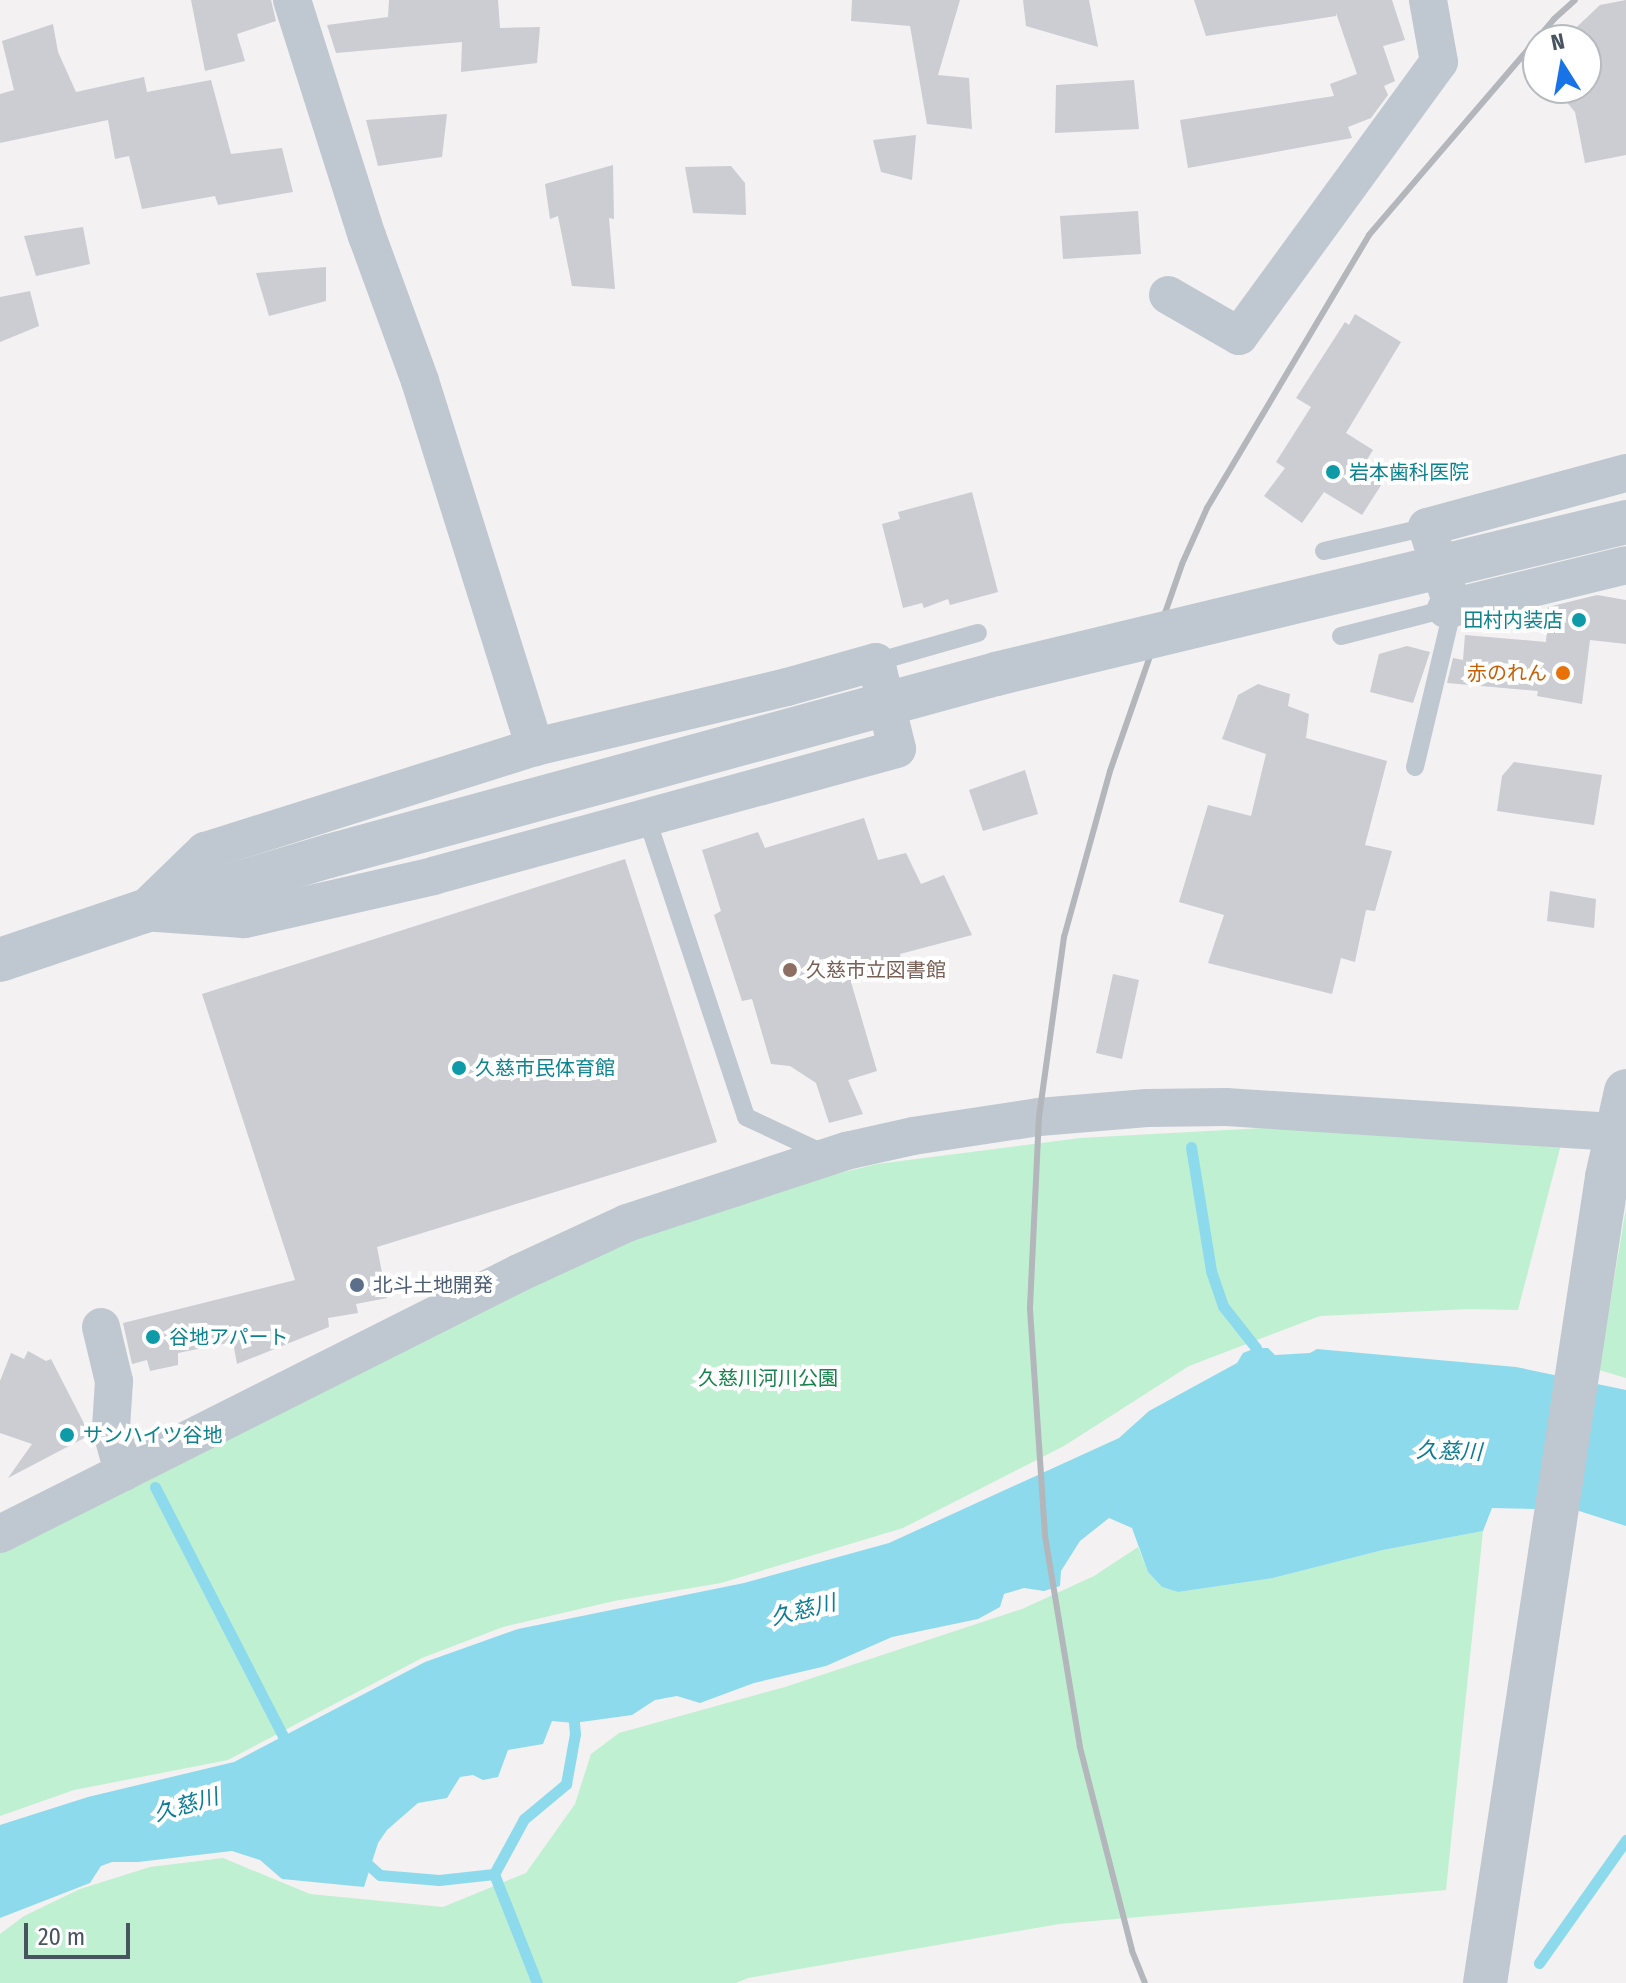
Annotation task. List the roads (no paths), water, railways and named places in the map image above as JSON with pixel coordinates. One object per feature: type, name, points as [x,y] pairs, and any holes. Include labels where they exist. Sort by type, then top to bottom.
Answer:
[{"type":"street","points":[[292,0],[367,236],[420,381],[535,747]]},
{"type":"street","points":[[1168,295],[1239,336],[1439,62],[1428,0]]},
{"type":"street","points":[[1626,473],[1427,527],[1449,608],[1626,565]]},
{"type":"street","points":[[0,960],[142,912],[329,856],[996,674],[1626,522]]},
{"type":"street","points":[[876,662],[897,749],[434,876],[244,919],[142,912],[205,851],[535,747],[787,687],[876,662]]},
{"type":"street","points":[[0,1534],[519,1273],[627,1223],[830,1156],[913,1136],[1039,1117],[1147,1108],[1226,1107],[1624,1118],[1607,1177],[1487,1975]]},
{"type":"street","points":[[101,1327],[114,1381],[111,1428],[123,1472]]},
{"type":"lane","points":[[1324,551],[1427,527]]},
{"type":"lane","points":[[1341,636],[1449,608],[1415,767]]},
{"type":"lane","points":[[876,662],[978,633]]},
{"type":"lane","points":[[647,819],[746,1117],[830,1156]]},
{"type":"water","name":"久慈川","points":[[1268,1348],[1275,1355],[1310,1353],[1317,1349],[1516,1367],[1626,1390],[1626,1526],[1576,1510],[1492,1508],[1483,1531],[1383,1550],[1273,1578],[1178,1592],[1162,1587],[1148,1572],[1132,1528],[1109,1518],[1080,1541],[1061,1571],[1060,1586],[1044,1591],[1024,1588],[1004,1594],[1000,1607],[978,1619],[892,1637],[826,1666],[754,1683],[700,1703],[677,1696],[655,1700],[632,1715],[574,1723],[552,1721],[543,1744],[508,1750],[498,1777],[483,1780],[473,1775],[460,1777],[447,1798],[418,1803],[387,1830],[378,1843],[364,1887],[282,1879],[260,1860],[232,1851],[112,1862],[101,1866],[90,1883],[0,1918],[0,1825],[88,1797],[234,1762],[425,1662],[518,1629],[744,1583],[889,1543],[1119,1438],[1149,1411],[1237,1363],[1243,1353]]},
{"type":"waterway","points":[[1191,1147],[1211,1271],[1223,1306],[1256,1348],[1260,1363]]},
{"type":"waterway","points":[[155,1487],[288,1746]]},
{"type":"waterway","points":[[537,1983],[494,1874],[524,1819],[566,1784],[575,1734],[573,1712]]},
{"type":"waterway","points":[[1539,1963],[1626,1840]]},
{"type":"waterway","points":[[362,1859],[380,1875],[439,1880],[494,1874]]},
{"type":"railway","points":[[1145,1983],[1132,1950],[1080,1747],[1045,1535],[1030,1307],[1039,1117],[1064,937],[1110,771],[1182,564],[1207,508],[1369,235],[1554,19],[1575,0]]},
{"type":"place","name":"岩本歯科医院","points":[[1333,472]]},
{"type":"place","name":"田村内装店","points":[[1579,620]]},
{"type":"place","name":"赤のれん","points":[[1563,673]]},
{"type":"place","name":"久慈市立図書館","points":[[790,970]]},
{"type":"place","name":"久慈市民体育館","points":[[459,1068]]},
{"type":"place","name":"北斗土地開発","points":[[357,1285]]},
{"type":"place","name":"谷地アパート","points":[[153,1337]]},
{"type":"place","name":"サンハイツ谷地","points":[[67,1435]]},
{"type":"park label","name":"久慈川河川公園","points":[[768,1378]]}]
